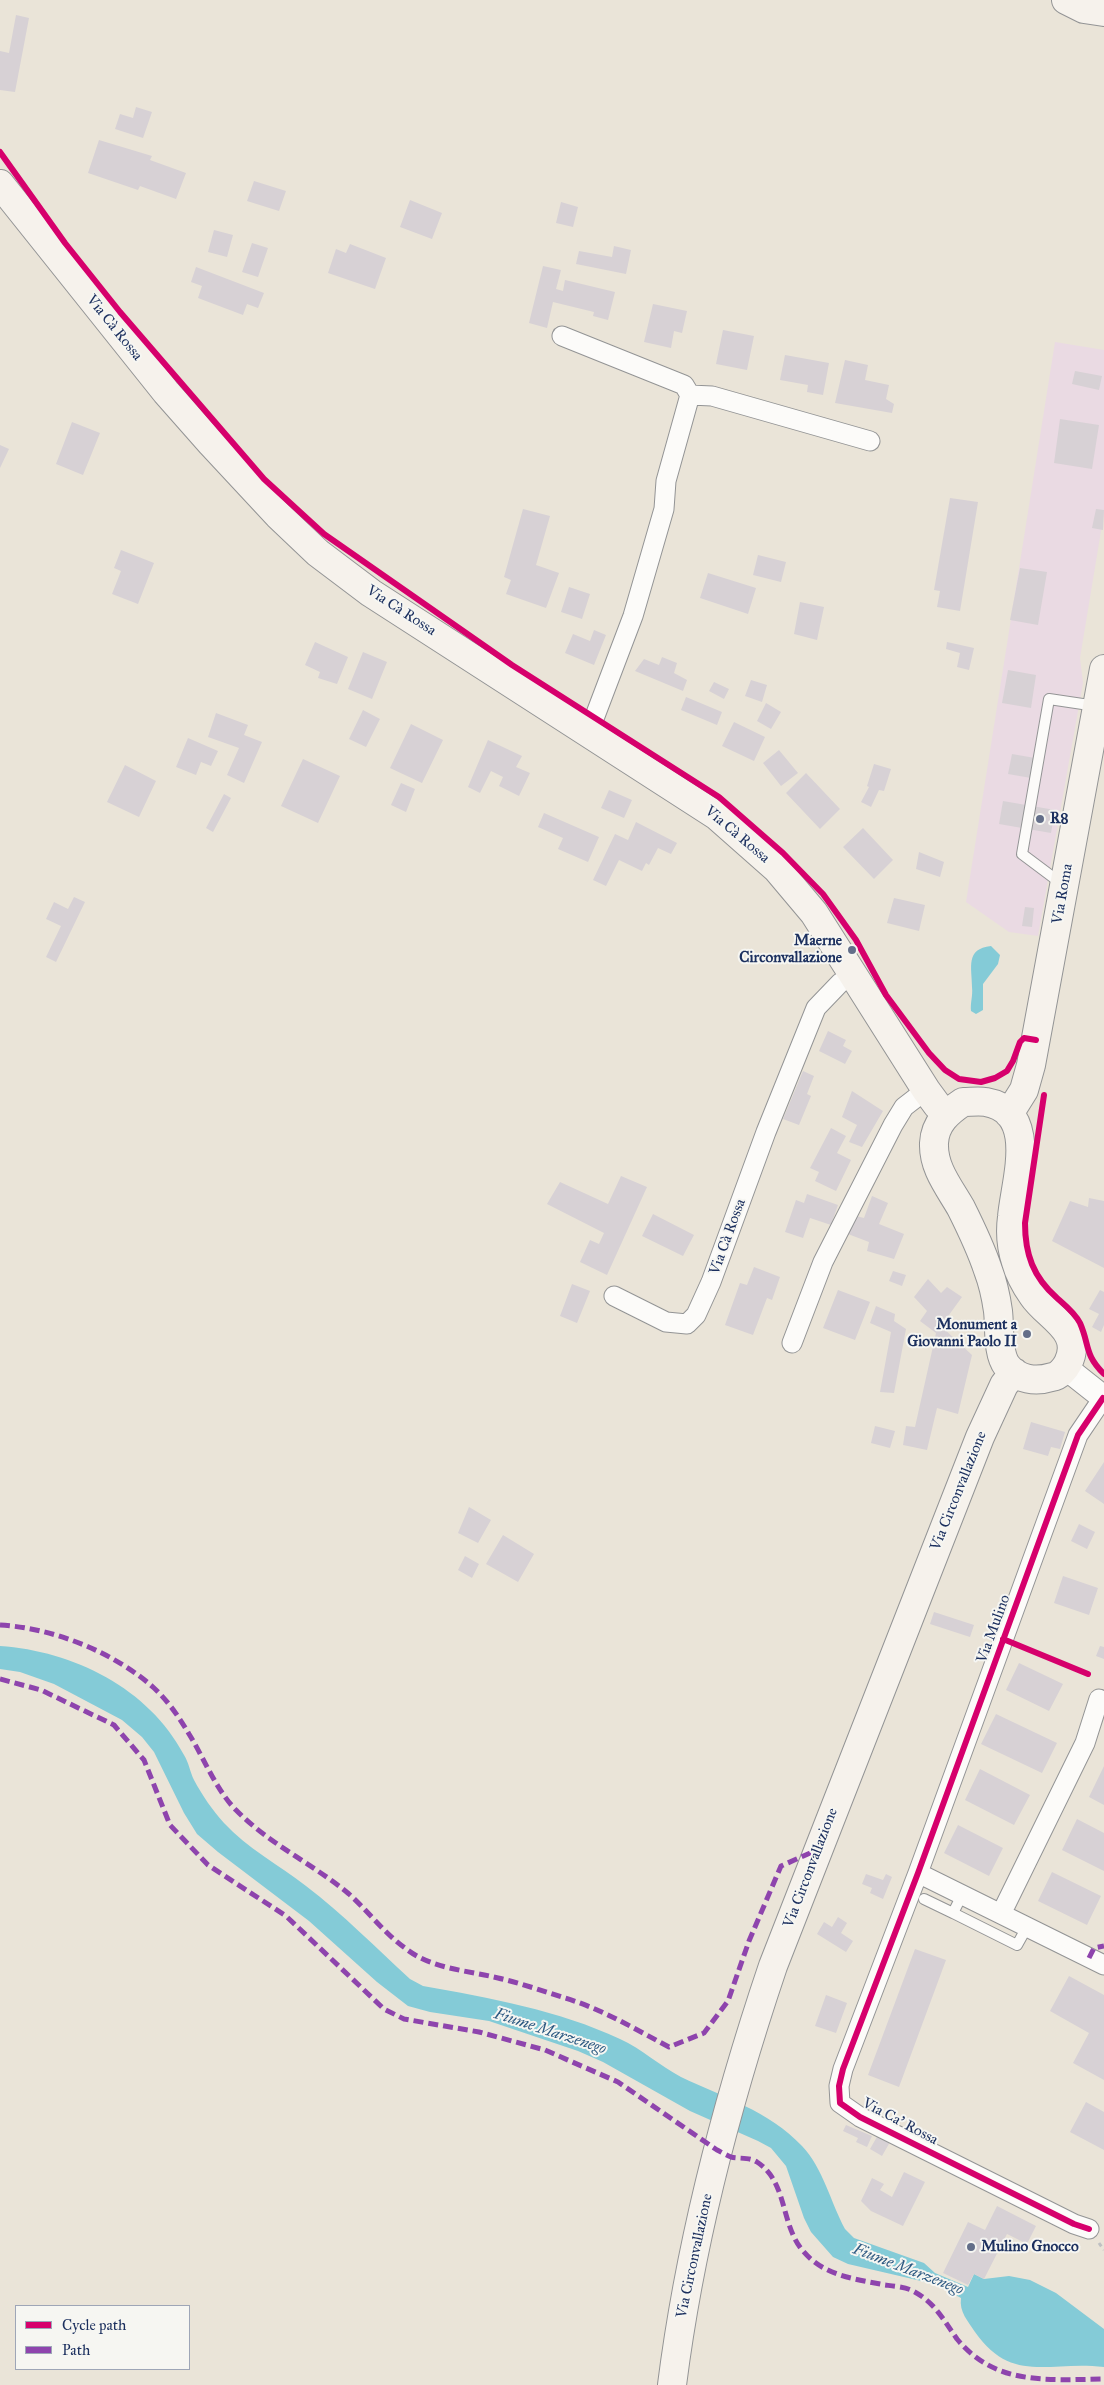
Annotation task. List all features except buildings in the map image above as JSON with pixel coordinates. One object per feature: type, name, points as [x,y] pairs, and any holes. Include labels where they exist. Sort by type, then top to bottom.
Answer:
[{"type":"main road","points":[[1066,0],[1084,9],[1103,13]]},
{"type":"main road","name":"Via Cà Rossa","points":[[0,184],[166,392],[278,515],[318,554],[371,593],[717,816],[777,869],[814,913],[926,1090],[946,1113]]},
{"type":"main road","name":"Via Roma","points":[[1009,1114],[1024,1090],[1031,1066],[1104,669]]},
{"type":"main road","points":[[1009,1114],[986,1102],[963,1102],[946,1113],[939,1125],[934,1141],[935,1160],[978,1244],[989,1272],[1008,1284],[1033,1297],[1067,1330],[1072,1343],[1071,1358],[1066,1368],[1054,1377],[1038,1380],[1024,1378],[1014,1372],[1007,1366],[1002,1356],[1008,1284],[1012,1246],[1012,1219],[1020,1144],[1017,1123],[1009,1114]]},
{"type":"main road","name":"Via Circonvallazione","points":[[672,2385],[688,2288],[721,2134],[773,1966],[980,1437],[1004,1385],[1014,1372]]},
{"type":"street","points":[[562,336],[684,385],[690,395],[666,482],[664,509],[633,616],[595,716],[585,730]]},
{"type":"street","points":[[690,395],[712,396],[870,441]]},
{"type":"street","name":"Via Cà Rossa","points":[[614,1296],[666,1322],[687,1324],[696,1315],[711,1282],[766,1132],[816,1008],[840,983],[854,975]]},
{"type":"street","points":[[792,1343],[823,1262],[893,1125],[904,1107],[915,1096],[926,1090]]},
{"type":"street","points":[[1066,1368],[1104,1398]]},
{"type":"street","name":"Via Mulino","points":[[918,1873],[1078,1435],[1104,1398]]},
{"type":"street","points":[[1001,1914],[1085,1743],[1099,1698]]},
{"type":"street","points":[[918,1873],[1104,1965]]},
{"type":"street","name":"Via Ca' Rossa","points":[[918,1873],[843,2069],[839,2086],[840,2102],[860,2117],[1065,2220],[1088,2228]]},
{"type":"lane","points":[[1064,886],[1022,854],[1048,699],[1097,707]]},
{"type":"lane","points":[[953,1913],[962,1895]]},
{"type":"lane","points":[[924,1899],[1017,1944],[1027,1927]]},
{"type":"shaded area","points":[[1055,342],[1104,350],[1104,513],[1080,658],[1083,683],[1038,936],[1009,932],[966,902]]},
{"type":"water","points":[[991,946],[1000,955],[998,964],[983,984],[983,1010],[976,1014],[971,1011],[972,960],[977,951]]},
{"type":"water","name":"Fiume Marzenego","points":[[0,1646],[27,1649],[81,1665],[106,1677],[130,1692],[151,1710],[169,1731],[186,1758],[201,1791],[224,1823],[243,1840],[333,1908],[410,1979],[423,1986],[523,2006],[596,2029],[628,2043],[681,2077],[760,2114],[789,2134],[809,2155],[821,2175],[845,2229],[854,2238],[924,2263],[935,2273],[968,2287],[974,2274],[984,2279],[1009,2276],[1030,2280],[1056,2293],[1104,2329],[1104,2367],[1033,2367],[1018,2365],[1003,2359],[989,2348],[975,2332],[961,2308],[961,2298],[934,2284],[848,2264],[833,2257],[811,2232],[804,2218],[786,2166],[771,2148],[758,2141],[690,2111],[603,2062],[578,2051],[489,2021],[430,2012],[408,2006],[377,1982],[309,1921],[197,1834],[184,1813],[154,1752],[142,1737],[122,1720],[54,1684],[20,1672],[0,1669]]},
{"type":"marked path","points":[[0,1625],[41,1631],[82,1644],[121,1663],[138,1675],[159,1693],[181,1721],[222,1793],[236,1810],[277,1844],[349,1894],[390,1936],[415,1955],[437,1965],[515,1982],[579,2003],[618,2020],[669,2047],[704,2033],[728,2001],[749,1941],[781,1866],[819,1849]]},
{"type":"marked path","points":[[0,1679],[41,1690],[114,1725],[144,1760],[170,1825],[208,1865],[286,1916],[384,2009],[404,2019],[479,2032],[545,2050],[618,2082],[717,2150],[731,2157],[754,2160],[767,2170],[779,2192],[790,2229],[796,2240],[803,2251],[820,2266],[862,2281],[905,2288],[919,2294],[932,2305],[957,2339],[972,2354],[988,2365],[1005,2372],[1023,2377],[1042,2379],[1104,2379]]},
{"type":"marked path","points":[[1089,1958],[1094,1948],[1104,1946]]},
{"type":"cycle path","points":[[0,152],[65,243],[120,312],[264,479],[324,534],[512,665],[719,797],[783,853],[823,894],[856,940],[886,995],[929,1053],[945,1070],[959,1079],[981,1082],[995,1078],[1007,1071],[1020,1042],[1024,1038],[1036,1040]]},
{"type":"cycle path","points":[[1044,1095],[1025,1223],[1029,1255],[1036,1273],[1042,1282],[1078,1319],[1090,1355],[1104,1374]]},
{"type":"cycle path","points":[[1089,2229],[1074,2224],[860,2117],[840,2103],[839,2086],[843,2069],[918,1873],[1078,1435],[1103,1398]]},
{"type":"cycle path","points":[[1003,1639],[1088,1674]]},
{"type":"place","name":"R8","points":[[1040,819]]},
{"type":"place","name":"Maerne Circonvallazione","points":[[852,950]]},
{"type":"place","name":"Monument a Giovanni Paolo II","points":[[1027,1334]]},
{"type":"place","name":"Mulino Gnocco","points":[[971,2247]]}]
